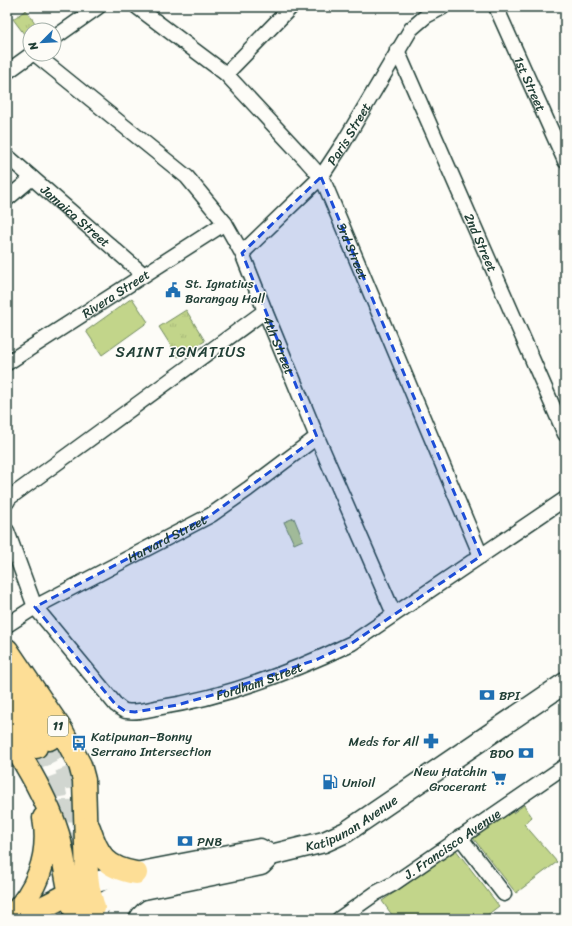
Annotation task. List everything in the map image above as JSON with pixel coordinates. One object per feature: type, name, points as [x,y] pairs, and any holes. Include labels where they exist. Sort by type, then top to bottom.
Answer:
[{"type":"main road","name":"11","points":[[7,650],[62,731],[80,765],[84,780],[86,866],[79,889]]},
{"type":"main road","name":"11","points":[[7,678],[43,743],[7,707]]},
{"type":"main road","name":"11","points":[[7,735],[34,779],[47,806],[58,833],[64,858],[79,889],[85,917]]},
{"type":"main road","points":[[9,919],[22,905],[33,889],[43,866],[46,850],[46,826],[34,779]]},
{"type":"main road","points":[[84,810],[96,848],[103,859],[138,881]]},
{"type":"main road","name":"Katipunan Avenue","points":[[20,919],[79,889]]},
{"type":"street","points":[[62,32],[98,7]]},
{"type":"street","name":"3rd Street","points":[[137,7],[226,74],[321,177],[481,556]]},
{"type":"street","points":[[226,74],[292,7]]},
{"type":"street","name":"Paris Street","points":[[242,253],[321,177],[344,142],[410,29],[426,16],[443,7]]},
{"type":"street","name":"1st Street","points":[[496,7],[565,161]]},
{"type":"street","name":"2nd Street","points":[[397,50],[565,434]]},
{"type":"street","points":[[7,72],[22,61]]},
{"type":"street","name":"4th Street","points":[[46,62],[187,177],[225,223],[242,253],[317,437],[394,614]]},
{"type":"street","name":"Jamaica Street","points":[[7,156],[144,275]]},
{"type":"street","points":[[7,199],[32,178]]},
{"type":"street","name":"Rivera Street","points":[[7,363],[225,223]]},
{"type":"street","points":[[7,502],[9,498],[265,312]]},
{"type":"street","name":"Harvard Street","points":[[7,625],[35,607],[211,515],[317,437]]},
{"type":"street","name":"Fordham Street","points":[[7,530],[35,607],[116,705],[125,711],[135,712],[177,705],[263,680],[318,659],[352,643],[565,498]]},
{"type":"street","name":"Katipunan Avenue","points":[[79,889],[138,881],[260,849],[272,855],[324,842],[346,832],[565,683]]},
{"type":"street","name":"J. Francisco Avenue","points":[[339,919],[376,893],[393,884],[565,766]]},
{"type":"street","points":[[460,837],[504,894]]},
{"type":"street","points":[[117,919],[122,905],[131,896],[138,881]]},
{"type":"street","name":"Katipunan Avenue","points":[[85,917],[138,881]]},
{"type":"highlighted area","points":[[321,177],[481,556],[352,643],[318,659],[216,694],[177,705],[135,712],[125,711],[116,705],[35,607],[211,515],[317,437],[242,253]]},
{"type":"green space","points":[[26,10],[34,22],[22,22],[22,31],[13,19]]},
{"type":"green space","points":[[132,298],[148,322],[102,355],[86,331]]},
{"type":"green space","points":[[186,310],[205,341],[178,357],[159,327]]},
{"type":"green space","points":[[294,518],[303,540],[294,544],[284,522]]},
{"type":"green space","points":[[524,805],[532,817],[524,824],[557,862],[516,893],[473,838],[511,810],[513,813]]},
{"type":"green space","points":[[456,850],[499,906],[482,919],[395,919],[382,901]]},
{"type":"tunnel","points":[[49,739],[57,750],[69,776],[72,816],[72,843],[68,884],[59,908],[51,919]]},
{"type":"tunnel","points":[[36,747],[52,779],[56,795],[58,815]]},
{"type":"place","name":"St. Ignatius Barangay Hall","points":[[173,290]]},
{"type":"place","name":"BPI","points":[[487,695]]},
{"type":"place","name":"Meds for All","points":[[431,741]]},
{"type":"place","name":"Katipunan–Bonny Serrano Intersection","points":[[79,743]]},
{"type":"place","name":"BDO","points":[[526,753]]},
{"type":"place","name":"New Hatchin Grocerant","points":[[499,778]]},
{"type":"place","name":"Unioil","points":[[330,782]]},
{"type":"place","name":"PNB","points":[[185,841]]},
{"type":"district","name":"SAINT IGNATIUS","points":[[181,352]]}]
